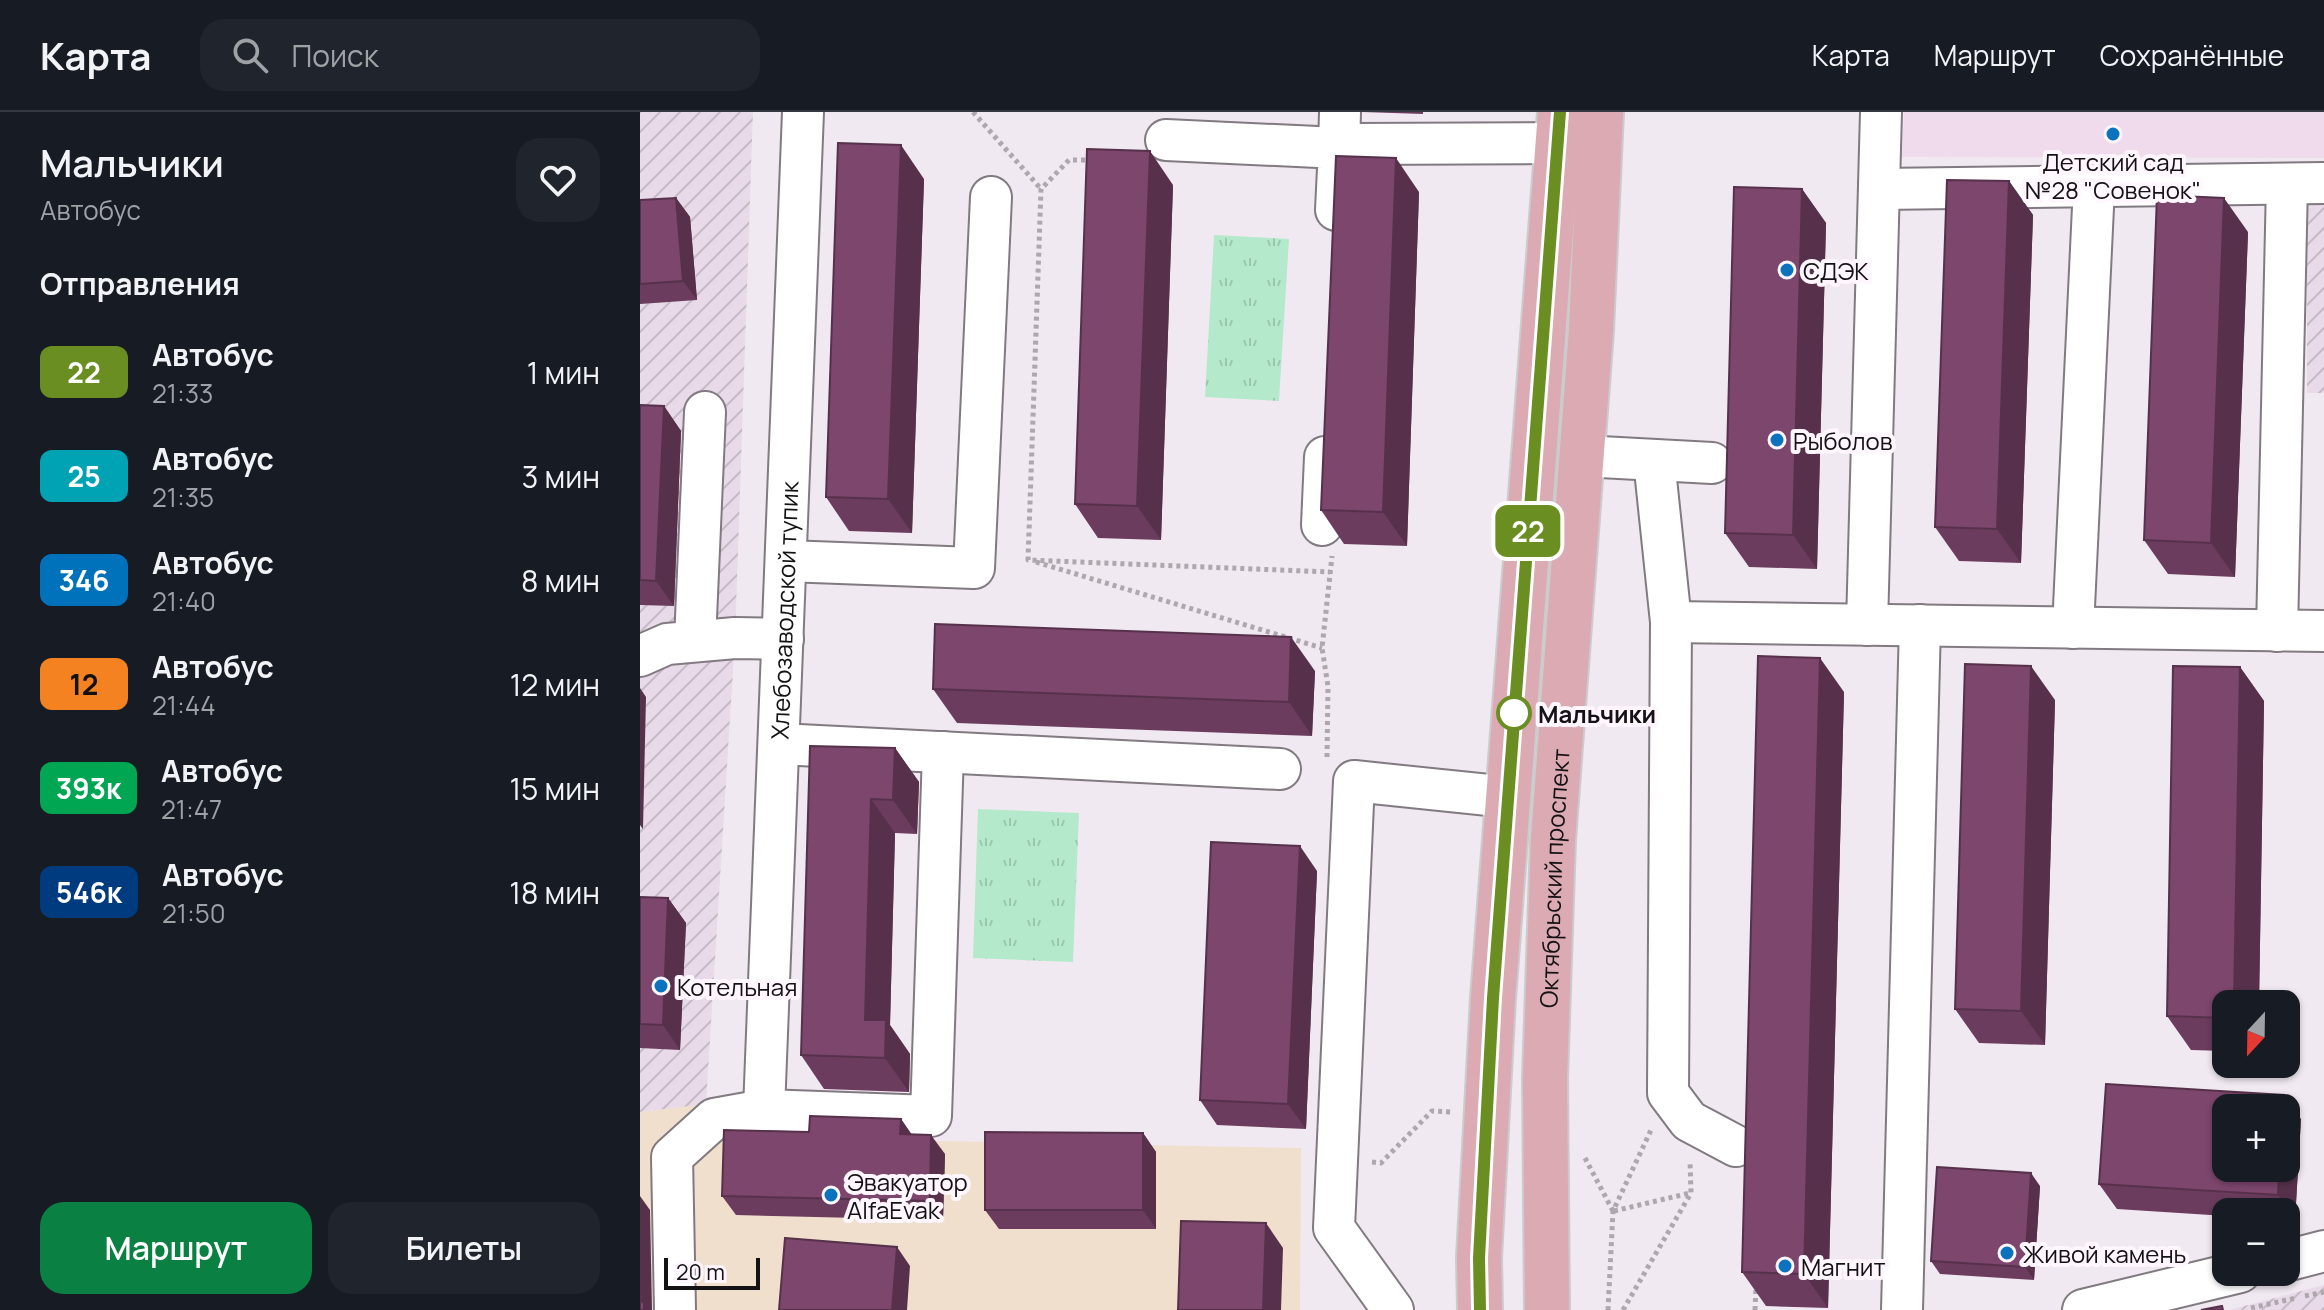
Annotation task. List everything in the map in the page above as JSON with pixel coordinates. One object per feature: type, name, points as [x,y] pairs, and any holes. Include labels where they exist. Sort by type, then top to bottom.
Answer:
[{"type":"main road","name":"Октябрьский проспект","points":[[1547,1310],[1545,1078],[1553,840],[1591,330],[1601,112]]},
{"type":"main road","name":"Октябрьский проспект","points":[[1480,1310],[1479,1258],[1493,998],[1559,127]]},
{"type":"street","name":"Хлебозаводской тупик","points":[[764,1110],[803,112]]},
{"type":"street","points":[[1867,625],[1881,112]]},
{"type":"street","points":[[1166,140],[1339,130],[1367,144],[1559,127]]},
{"type":"street","points":[[1335,242],[1339,130]]},
{"type":"street","points":[[1880,189],[2305,184],[2277,631]]},
{"type":"street","points":[[2073,628],[2094,186]]},
{"type":"street","points":[[786,561],[974,568],[991,197]]},
{"type":"street","points":[[695,641],[705,412]]},
{"type":"street","points":[[1327,415],[1327,538]]},
{"type":"street","points":[[1582,456],[1712,463]]},
{"type":"street","points":[[1654,460],[1671,622],[1679,1107],[1736,1146]]},
{"type":"street","points":[[1671,622],[2324,631]]},
{"type":"street","points":[[1902,1310],[1920,625]]},
{"type":"street","points":[[640,656],[667,644],[735,638],[783,639]]},
{"type":"street","points":[[779,744],[1280,769]]},
{"type":"street","points":[[675,1310],[672,1157],[714,1119],[764,1110],[931,1116],[943,752]]},
{"type":"street","points":[[1393,1310],[1334,1228],[1354,781],[1508,797]]},
{"type":"street","points":[[2300,1257],[2324,1251]]},
{"type":"street","points":[[2083,1310],[2212,1279]]},
{"type":"path","points":[[973,112],[1041,189]]},
{"type":"path","points":[[1028,560],[1041,189],[1069,160],[1107,161]]},
{"type":"path","points":[[1327,538],[1330,572],[1322,648],[1328,686],[1327,770]]},
{"type":"path","points":[[1028,560],[1330,572]]},
{"type":"path","points":[[1028,560],[1322,648]]},
{"type":"path","points":[[1623,1310],[1691,1193],[1679,1107]]},
{"type":"path","points":[[1608,1310],[1613,1211],[1679,1107]]},
{"type":"path","points":[[1381,1163],[1432,1111],[1457,1112]]},
{"type":"path","points":[[1582,1151],[1613,1211]]},
{"type":"path","points":[[1613,1211],[1691,1193]]},
{"type":"path","points":[[1755,1310],[1756,1275]]},
{"type":"path","points":[[2244,1310],[2324,1292]]},
{"type":"shaded area","points":[[640,112],[753,112],[735,638],[706,1104],[640,1112]]},
{"type":"shaded area","name":"Детский сад №28 \"Совенок\"","points":[[1904,112],[2324,112],[2324,158],[1902,157]]},
{"type":"shaded area","points":[[2307,202],[2324,202],[2324,393],[2307,393]]},
{"type":"shaded area","points":[[706,1104],[714,1119],[790,1138],[1301,1148],[1300,1310],[640,1310],[640,1112]]},
{"type":"shaded area","points":[[2324,1285],[2324,1310],[2229,1310]]},
{"type":"green space","points":[[1214,235],[1289,239],[1279,401],[1205,397]]},
{"type":"green space","points":[[978,809],[1079,813],[1073,962],[973,958]]},
{"type":"building","points":[[838,143],[901,145],[888,499],[826,497]]},
{"type":"building","points":[[1087,149],[1150,151],[1137,506],[1075,504]]},
{"type":"building","points":[[1336,156],[1396,158],[1383,512],[1321,510]]},
{"type":"building","points":[[1947,180],[2009,181],[1997,529],[1935,527]]},
{"type":"building","points":[[1734,187],[1802,189],[1793,535],[1725,533]]},
{"type":"building","points":[[2157,195],[2224,198],[2211,543],[2144,540]]},
{"type":"building","points":[[676,198],[683,281],[640,284],[640,200]]},
{"type":"building","points":[[640,405],[664,406],[656,581],[640,580]]},
{"type":"building","points":[[935,624],[1291,637],[1289,702],[933,689]]},
{"type":"building","points":[[1758,656],[1820,658],[1804,1274],[1742,1272]]},
{"type":"building","points":[[1965,664],[2031,666],[2021,1011],[1955,1009]]},
{"type":"building","points":[[2173,666],[2240,667],[2234,990],[2212,990],[2212,1018],[2167,1016]]},
{"type":"building","points":[[810,746],[895,748],[893,800],[871,799],[865,1020],[886,1020],[885,1058],[801,1055]]},
{"type":"building","points":[[1211,842],[1300,846],[1288,1104],[1200,1100]]},
{"type":"building","points":[[640,897],[668,898],[663,1025],[640,1024]]},
{"type":"building","points":[[2106,1084],[2268,1094],[2212,1094],[2212,1182],[2278,1182],[2278,1195],[2099,1184]]},
{"type":"building","points":[[810,1116],[901,1119],[900,1134],[931,1135],[930,1201],[722,1196],[724,1130],[809,1132]]},
{"type":"building","points":[[985,1132],[1143,1133],[1143,1210],[985,1210]]},
{"type":"building","points":[[1937,1167],[2031,1173],[2025,1267],[1931,1261]]},
{"type":"building","points":[[1181,1221],[1266,1223],[1263,1310],[1178,1310]]},
{"type":"building","points":[[785,1238],[897,1247],[892,1310],[779,1310]]},
{"type":"building","points":[[2222,1306],[2223,1310],[2201,1310]]},
{"type":"bus line","name":"22","points":[[1480,1310],[1479,1258],[1493,998],[1560,112]]},
{"type":"place","name":"Детский сад №28 \"Совенок\"","points":[[2113,134]]},
{"type":"place","name":"СДЭК","points":[[1787,270]]},
{"type":"place","name":"Рыболов","points":[[1777,440]]},
{"type":"place","name":"Мальчики","points":[[1514,713]]},
{"type":"place","name":"Котельная","points":[[661,986]]},
{"type":"place","name":"Эвакуатор AlfaEvak","points":[[831,1195]]},
{"type":"place","name":"Живой камень","points":[[2007,1253]]},
{"type":"place","name":"Магнит","points":[[1785,1266]]}]
